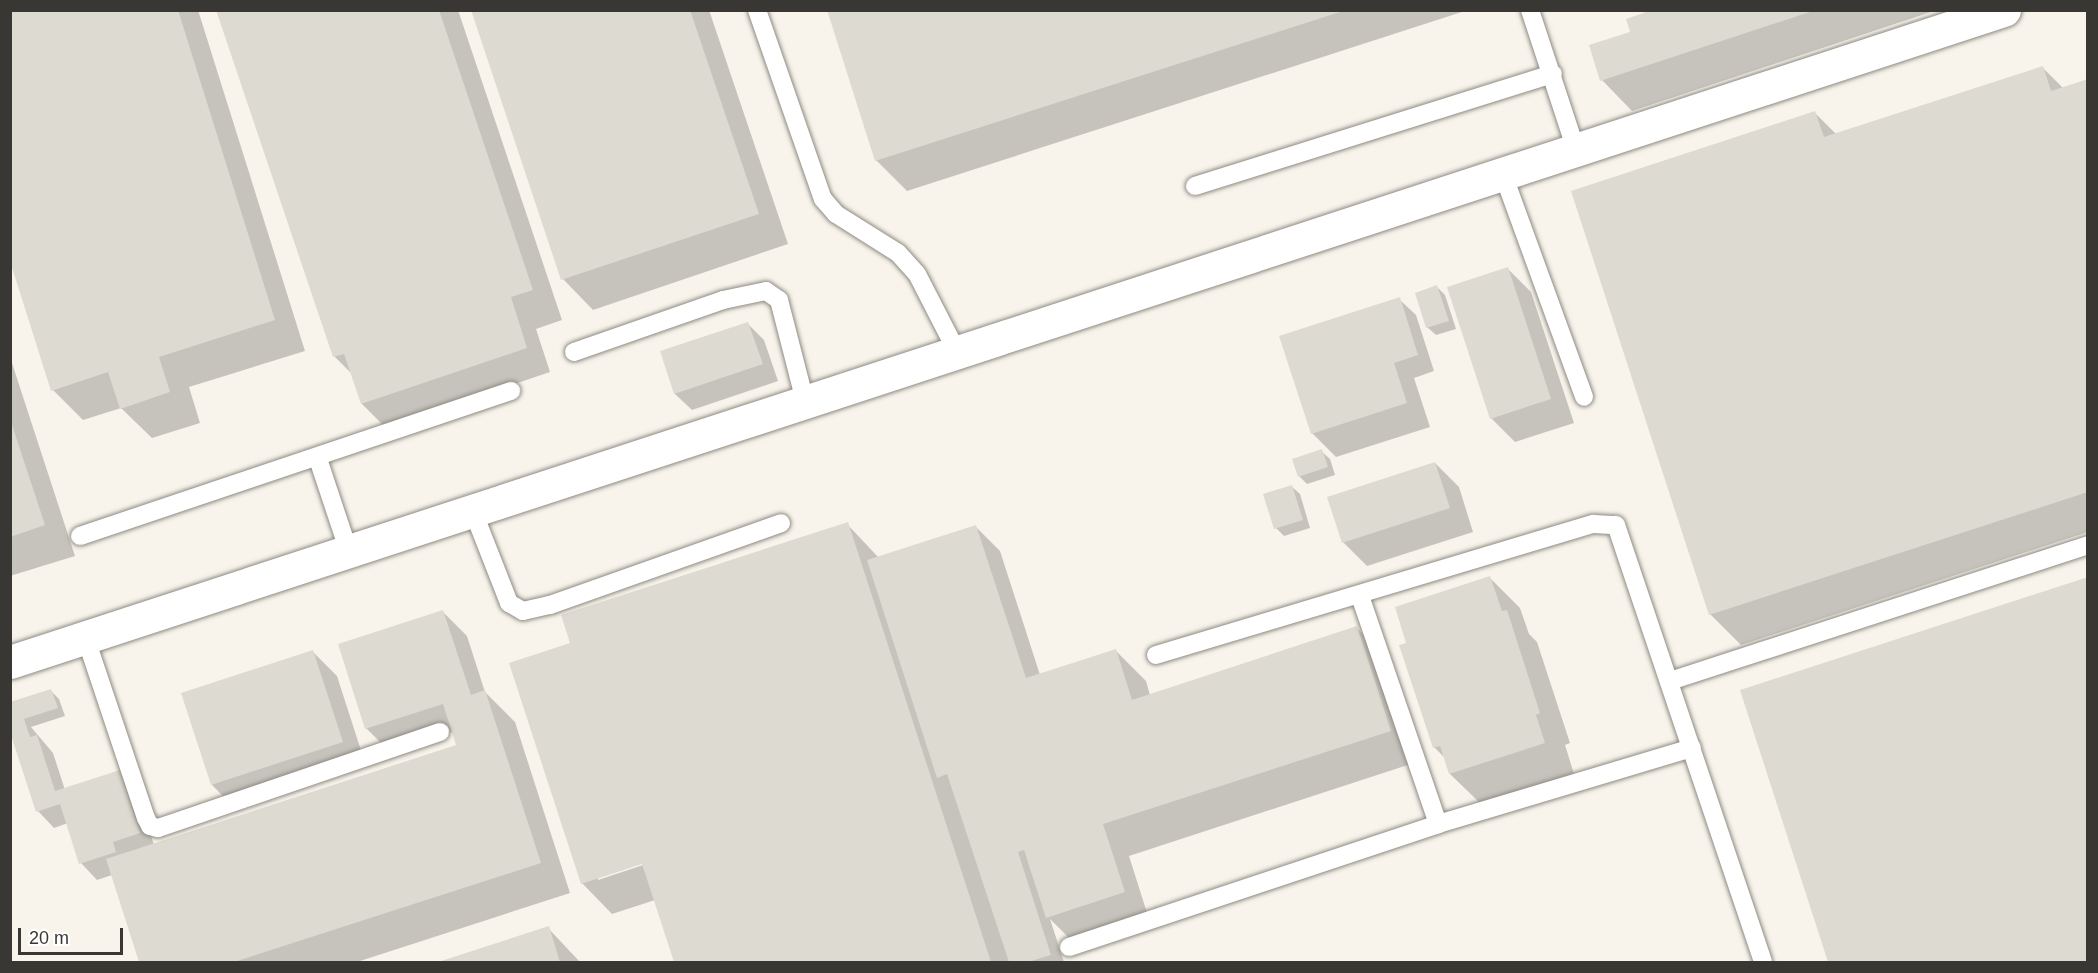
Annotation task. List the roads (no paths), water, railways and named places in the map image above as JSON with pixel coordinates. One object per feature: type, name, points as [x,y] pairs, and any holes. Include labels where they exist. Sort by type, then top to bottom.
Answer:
[{"type":"street","points":[[10,662],[86,639],[956,350],[2004,10]]},
{"type":"lane","points":[[757,10],[823,199],[836,214],[898,253],[917,274],[956,350]]},
{"type":"lane","points":[[1530,10],[1553,74],[1576,150]]},
{"type":"lane","points":[[1195,186],[1553,74]]},
{"type":"lane","points":[[1503,174],[1584,398]]},
{"type":"lane","points":[[574,352],[723,300],[766,291],[779,300],[805,401]]},
{"type":"lane","points":[[80,536],[318,459],[511,391]]},
{"type":"lane","points":[[318,459],[349,552]]},
{"type":"lane","points":[[473,511],[509,603],[523,611],[550,605],[781,523]]},
{"type":"lane","points":[[1156,655],[1609,522],[1620,529],[1763,963]]},
{"type":"lane","points":[[1670,681],[2088,545]]},
{"type":"lane","points":[[1360,596],[1438,824]]},
{"type":"lane","points":[[86,639],[150,826],[158,828],[440,732]]},
{"type":"lane","points":[[1069,947],[1438,824],[1692,748]]}]
